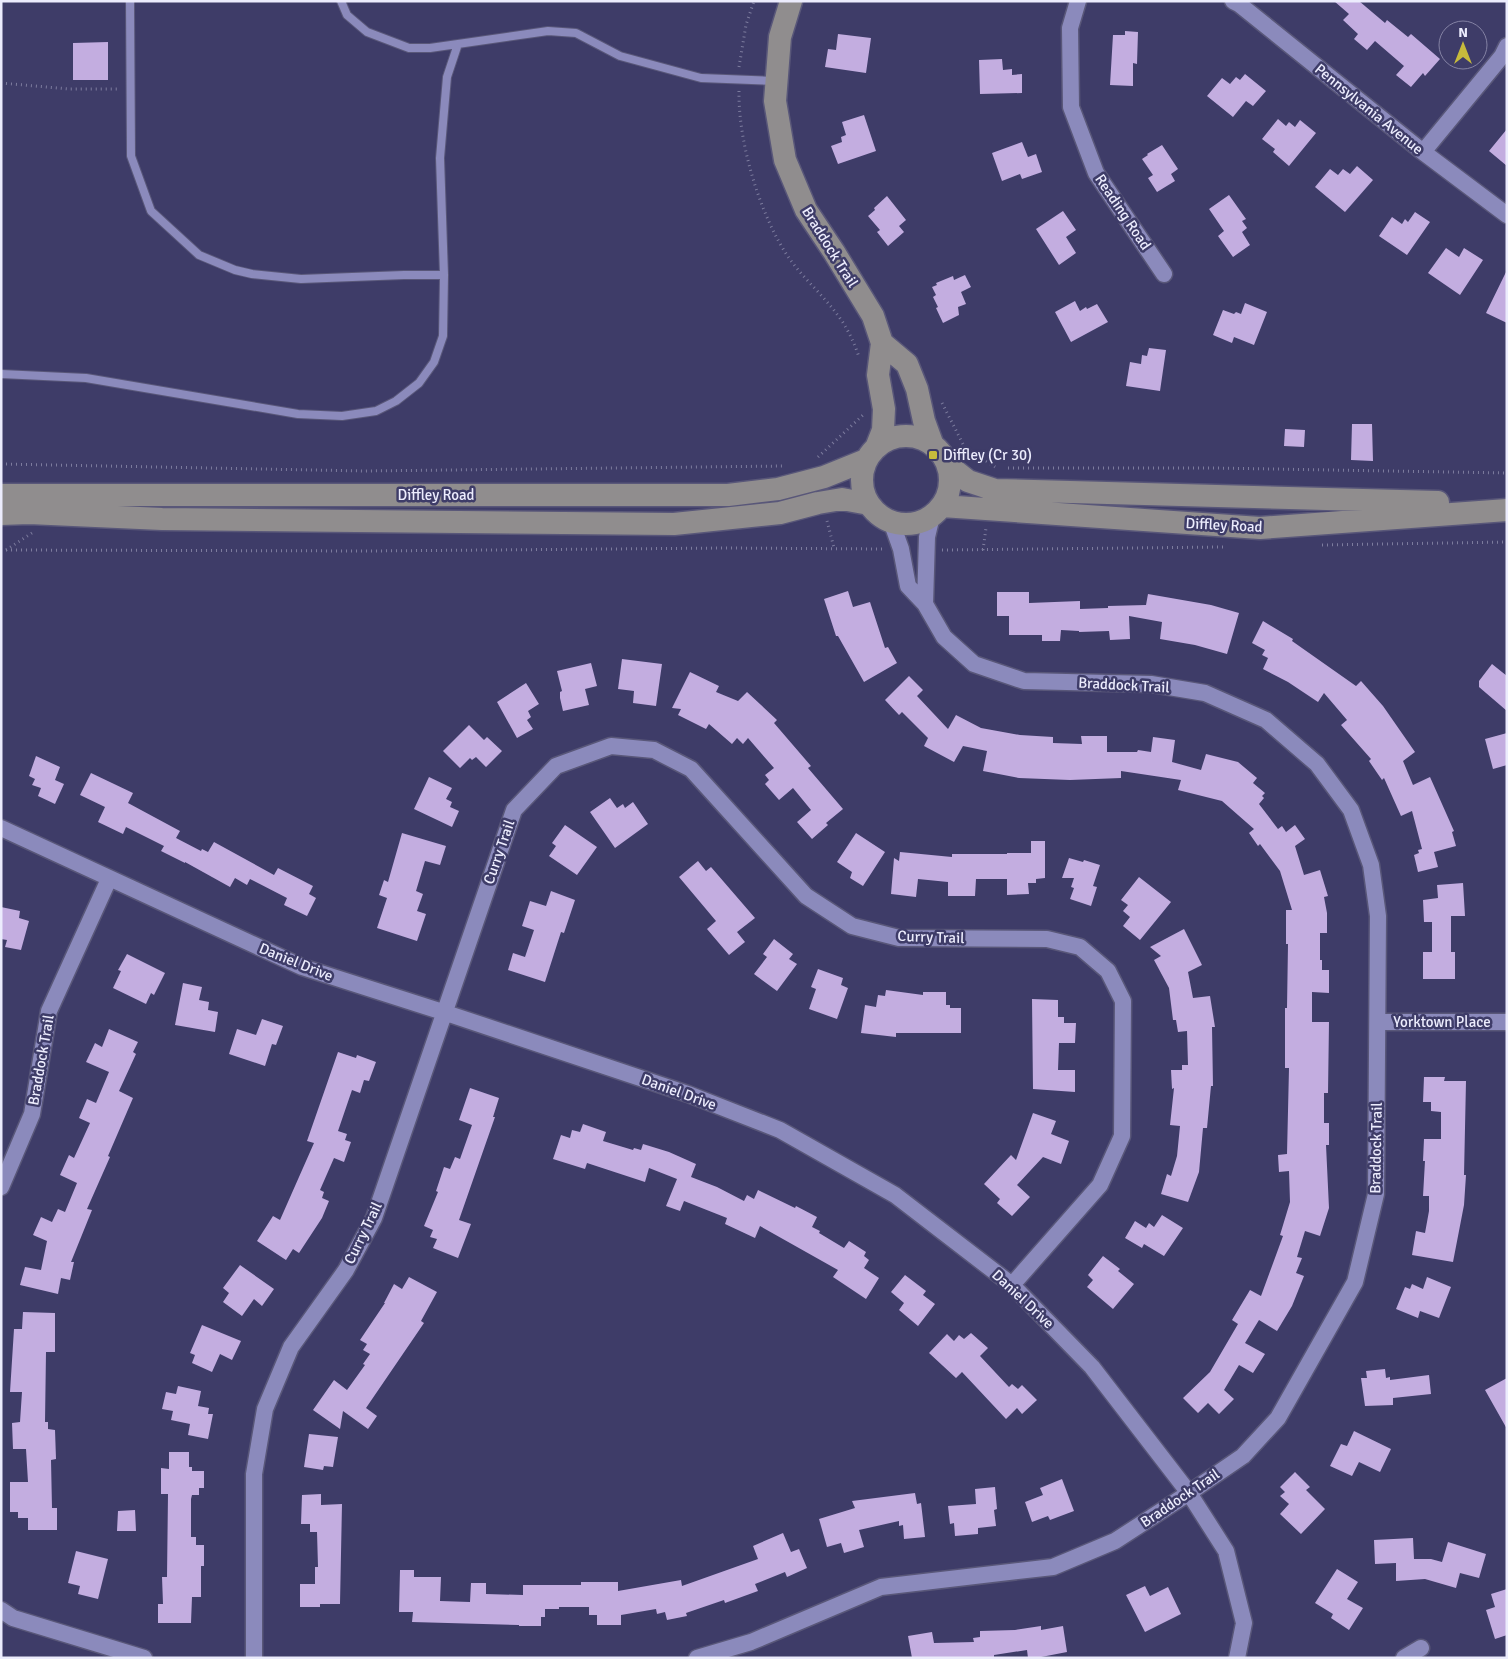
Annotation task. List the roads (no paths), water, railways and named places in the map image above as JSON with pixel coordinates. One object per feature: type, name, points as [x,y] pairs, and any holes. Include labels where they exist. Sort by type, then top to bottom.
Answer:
[{"type":"main road","name":"Braddock Trail","points":[[791,1],[780,36],[775,101],[785,160],[806,210],[873,316],[882,343],[878,375],[884,409],[883,430],[871,454]]},
{"type":"main road","points":[[882,343],[907,364],[917,389],[924,421],[932,443]]},
{"type":"main road","points":[[903,436],[918,437],[932,443],[942,453],[949,466],[951,480],[949,494],[937,511],[919,522],[905,524],[891,521],[878,514],[869,504],[863,490],[862,474],[871,454],[888,439],[903,436]]},
{"type":"main road","name":"Diffley Road","points":[[1,495],[728,495],[778,489],[824,477],[871,454]]},
{"type":"main road","name":"Diffley Road","points":[[949,466],[968,481],[995,490],[1507,504]]},
{"type":"main road","name":"Diffley Road","points":[[1,514],[29,513],[162,519],[674,524],[780,513],[842,499],[869,504]]},
{"type":"main road","name":"Diffley Road","points":[[937,511],[1260,528],[1507,510]]},
{"type":"street","name":"Reading Road","points":[[1078,1],[1070,28],[1072,107],[1096,173],[1164,274]]},
{"type":"street","name":"Pennsylvania Avenue","points":[[1233,1],[1423,152],[1507,215]]},
{"type":"street","points":[[1423,152],[1502,56],[1507,46]]},
{"type":"street","points":[[925,604],[927,538],[937,511]]},
{"type":"street","name":"Braddock Trail","points":[[697,1658],[751,1642],[881,1587],[1053,1567],[1115,1541],[1189,1493],[1243,1456],[1278,1418],[1355,1282],[1376,1194],[1378,916],[1371,865],[1351,810],[1317,764],[1266,720],[1205,693],[1151,684],[1024,681],[974,664],[944,637],[925,604],[908,586],[901,549],[891,521]]},
{"type":"street","name":"Curry Trail","points":[[254,1658],[254,1474],[265,1409],[291,1348],[346,1270],[374,1218],[443,1012],[514,810],[556,766],[611,746],[654,750],[691,769],[806,896],[852,926],[899,938],[1047,939],[1080,947],[1108,972],[1123,1001],[1122,1136],[1100,1186],[1012,1285]]},
{"type":"street","name":"Daniel Drive","points":[[1,828],[302,967],[688,1094],[780,1130],[894,1195],[1012,1285],[1092,1367],[1189,1493],[1226,1550],[1244,1623],[1237,1658]]},
{"type":"street","name":"Braddock Trail","points":[[1,1187],[32,1114],[49,1011],[109,879]]},
{"type":"street","name":"Yorktown Place","points":[[1378,1022],[1507,1022]]},
{"type":"street","points":[[1,1610],[13,1618],[144,1658]]},
{"type":"street","points":[[1404,1658],[1421,1648]]},
{"type":"lane","points":[[130,1],[131,156],[151,211],[199,255],[235,270],[252,274],[301,279],[444,275]]},
{"type":"lane","points":[[341,1],[348,15],[367,32],[409,48],[430,48],[548,31],[576,33],[620,56],[701,78],[777,81]]},
{"type":"lane","points":[[1,374],[86,378],[298,414],[342,416],[376,410],[396,401],[419,384],[434,362],[443,336],[444,275],[440,158],[447,77],[458,44]]},
{"type":"place","name":"Diffley (Cr 30)","points":[[933,455]]}]
